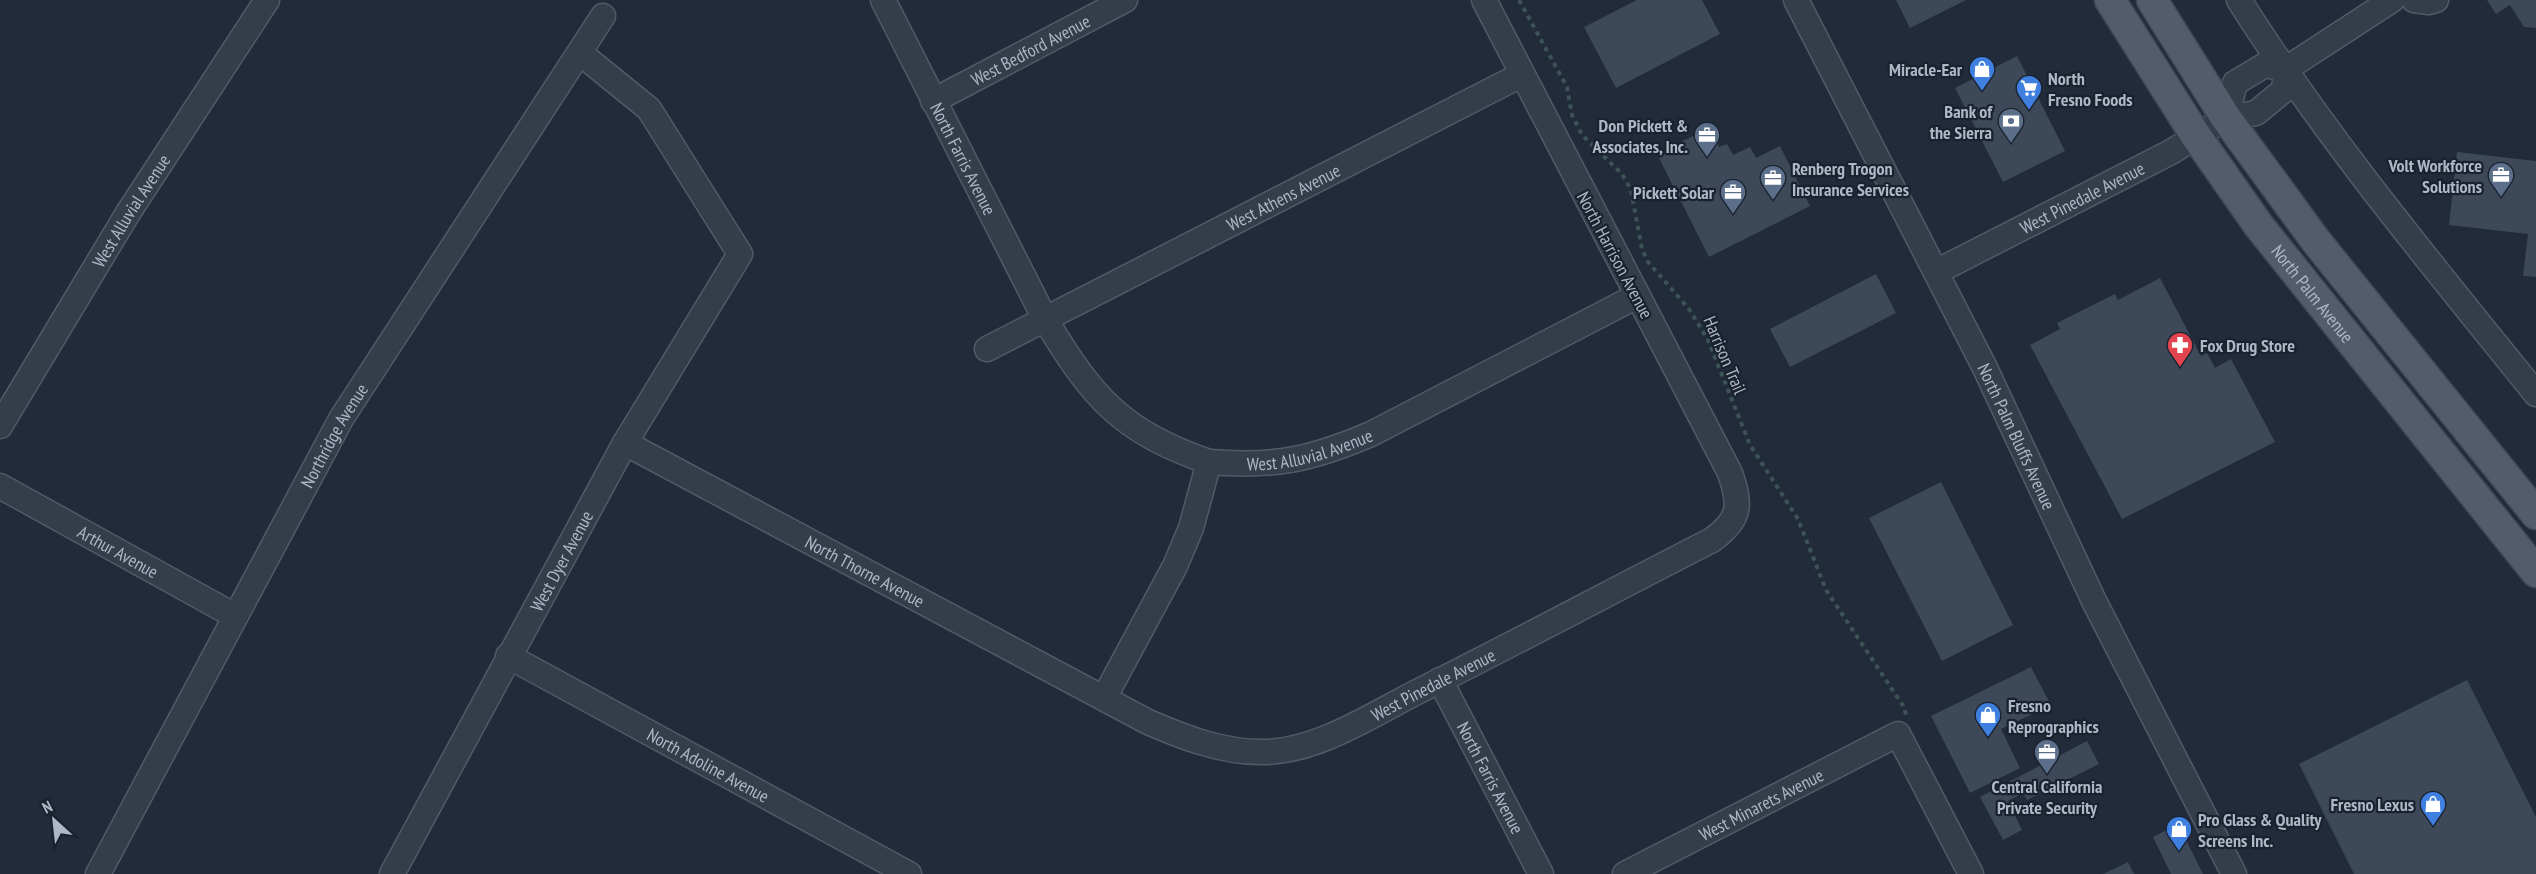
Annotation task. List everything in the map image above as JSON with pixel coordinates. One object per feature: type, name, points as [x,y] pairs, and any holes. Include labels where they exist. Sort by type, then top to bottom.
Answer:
[{"type":"main road","name":"North Palm Avenue","points":[[2110,0],[2196,136],[2259,226],[2536,572]]},
{"type":"main road","name":"North Palm Avenue","points":[[2152,0],[2226,118],[2316,241],[2536,514]]},
{"type":"main road","points":[[2376,374],[2442,428],[2536,541]]},
{"type":"street","name":"West Alluvial Avenue","points":[[0,426],[128,213],[267,0]]},
{"type":"street","name":"North Farris Avenue","points":[[883,0],[1046,319],[1075,368],[1101,399],[1126,421],[1168,448],[1209,462]]},
{"type":"street","name":"West Bedford Avenue","points":[[933,101],[1125,0]]},
{"type":"street","name":"North Harrison Avenue","points":[[1484,0],[1730,473],[1737,493],[1737,512]]},
{"type":"street","name":"North Palm Bluffs Avenue","points":[[1796,0],[1985,368],[2094,601],[2234,874]]},
{"type":"street","points":[[2239,0],[2286,69],[2407,234],[2536,394]]},
{"type":"street","points":[[2286,69],[2284,90],[2256,113],[2226,118],[2235,83],[2265,65],[2286,69],[2392,0]]},
{"type":"street","points":[[2414,0],[2428,2],[2436,0]]},
{"type":"street","name":"Northridge Avenue","points":[[98,874],[341,419],[603,16]]},
{"type":"street","name":"West Dyer Avenue","points":[[392,874],[625,443],[740,254],[649,109],[580,53]]},
{"type":"street","name":"West Athens Avenue","points":[[1046,319],[1521,75]]},
{"type":"street","name":"West Pinedale Avenue","points":[[1936,272],[2196,136],[2226,118]]},
{"type":"street","name":"West Alluvial Avenue","points":[[1209,462],[1246,465],[1285,463],[1330,451],[1371,434],[1637,296]]},
{"type":"street","points":[[987,349],[1046,319]]},
{"type":"street","name":"North Thorne Avenue","points":[[625,443],[1104,698]]},
{"type":"street","points":[[1104,698],[1175,566],[1191,528],[1209,462]]},
{"type":"street","name":"Arthur Avenue","points":[[0,486],[235,616]]},
{"type":"street","name":"West Pinedale Avenue","points":[[1104,698],[1190,740],[1229,748],[1266,752],[1330,735],[1712,540],[1728,528],[1737,512]]},
{"type":"street","name":"North Adoline Avenue","points":[[508,656],[909,874]]},
{"type":"street","name":"North Farris Avenue","points":[[1440,680],[1541,874]]},
{"type":"street","name":"West Minarets Avenue","points":[[1625,874],[1900,730]]},
{"type":"street","points":[[1900,730],[1971,874]]},
{"type":"path","name":"Harrison Trail","points":[[1519,0],[1567,87],[1572,115],[1582,135],[1622,174],[1631,190],[1642,249],[1648,262],[1689,309],[1707,340],[1750,445],[1798,519],[1826,590],[1904,707],[1906,715],[1900,730]]},
{"type":"building","points":[[1637,0],[1702,0],[1720,34],[1616,88],[1584,27]]},
{"type":"building","points":[[1896,0],[1966,0],[1910,28]]},
{"type":"building","points":[[2487,0],[2536,0],[2536,28],[2524,27],[2510,5],[2496,14]]},
{"type":"building","points":[[2017,56],[2065,151],[2003,182],[1955,88]]},
{"type":"building","points":[[1709,128],[1719,147],[1727,144],[1733,155],[1750,147],[1756,158],[1780,146],[1810,206],[1709,257],[1657,154]]},
{"type":"building","points":[[2457,152],[2536,161],[2536,277],[2523,276],[2528,234],[2449,225]]},
{"type":"building","points":[[1876,274],[1896,313],[1790,367],[1770,329]]},
{"type":"building","points":[[2160,278],[2201,356],[2207,353],[2215,368],[2231,359],[2275,442],[2122,519],[2030,345],[2060,329],[2057,323],[2115,294],[2118,300]]},
{"type":"building","points":[[1941,482],[2013,625],[1942,661],[1869,518]]},
{"type":"building","points":[[2031,667],[2051,705],[2001,729],[2020,768],[1970,793],[1931,716]]},
{"type":"building","points":[[2467,680],[2536,817],[2536,874],[2354,874],[2299,764]]},
{"type":"building","points":[[2087,741],[2099,764],[2027,800],[2023,793],[2008,801],[2022,830],[2003,840],[1980,797]]},
{"type":"building","points":[[2178,824],[2203,874],[2171,874],[2153,837]]},
{"type":"building","points":[[2128,862],[2134,874],[2103,874]]},
{"type":"place","name":"Miracle-Ear","points":[[1982,92]]},
{"type":"place","name":"North Fresno Foods","points":[[2029,111]]},
{"type":"place","name":"Bank of the Sierra","points":[[2011,144]]},
{"type":"place","name":"Don Pickett & Associates, Inc.","points":[[1707,158]]},
{"type":"place","name":"Volt Workforce Solutions","points":[[2501,198]]},
{"type":"place","name":"Renberg Trogon Insurance Services","points":[[1773,201]]},
{"type":"place","name":"Pickett Solar","points":[[1733,215]]},
{"type":"place","name":"Fox Drug Store","points":[[2180,368]]},
{"type":"place","name":"Fresno Reprographics","points":[[1988,738]]},
{"type":"place","name":"Central California Private Security","points":[[2047,775]]},
{"type":"place","name":"Fresno Lexus","points":[[2433,827]]},
{"type":"place","name":"Pro Glass & Quality Screens Inc.","points":[[2179,852]]}]
